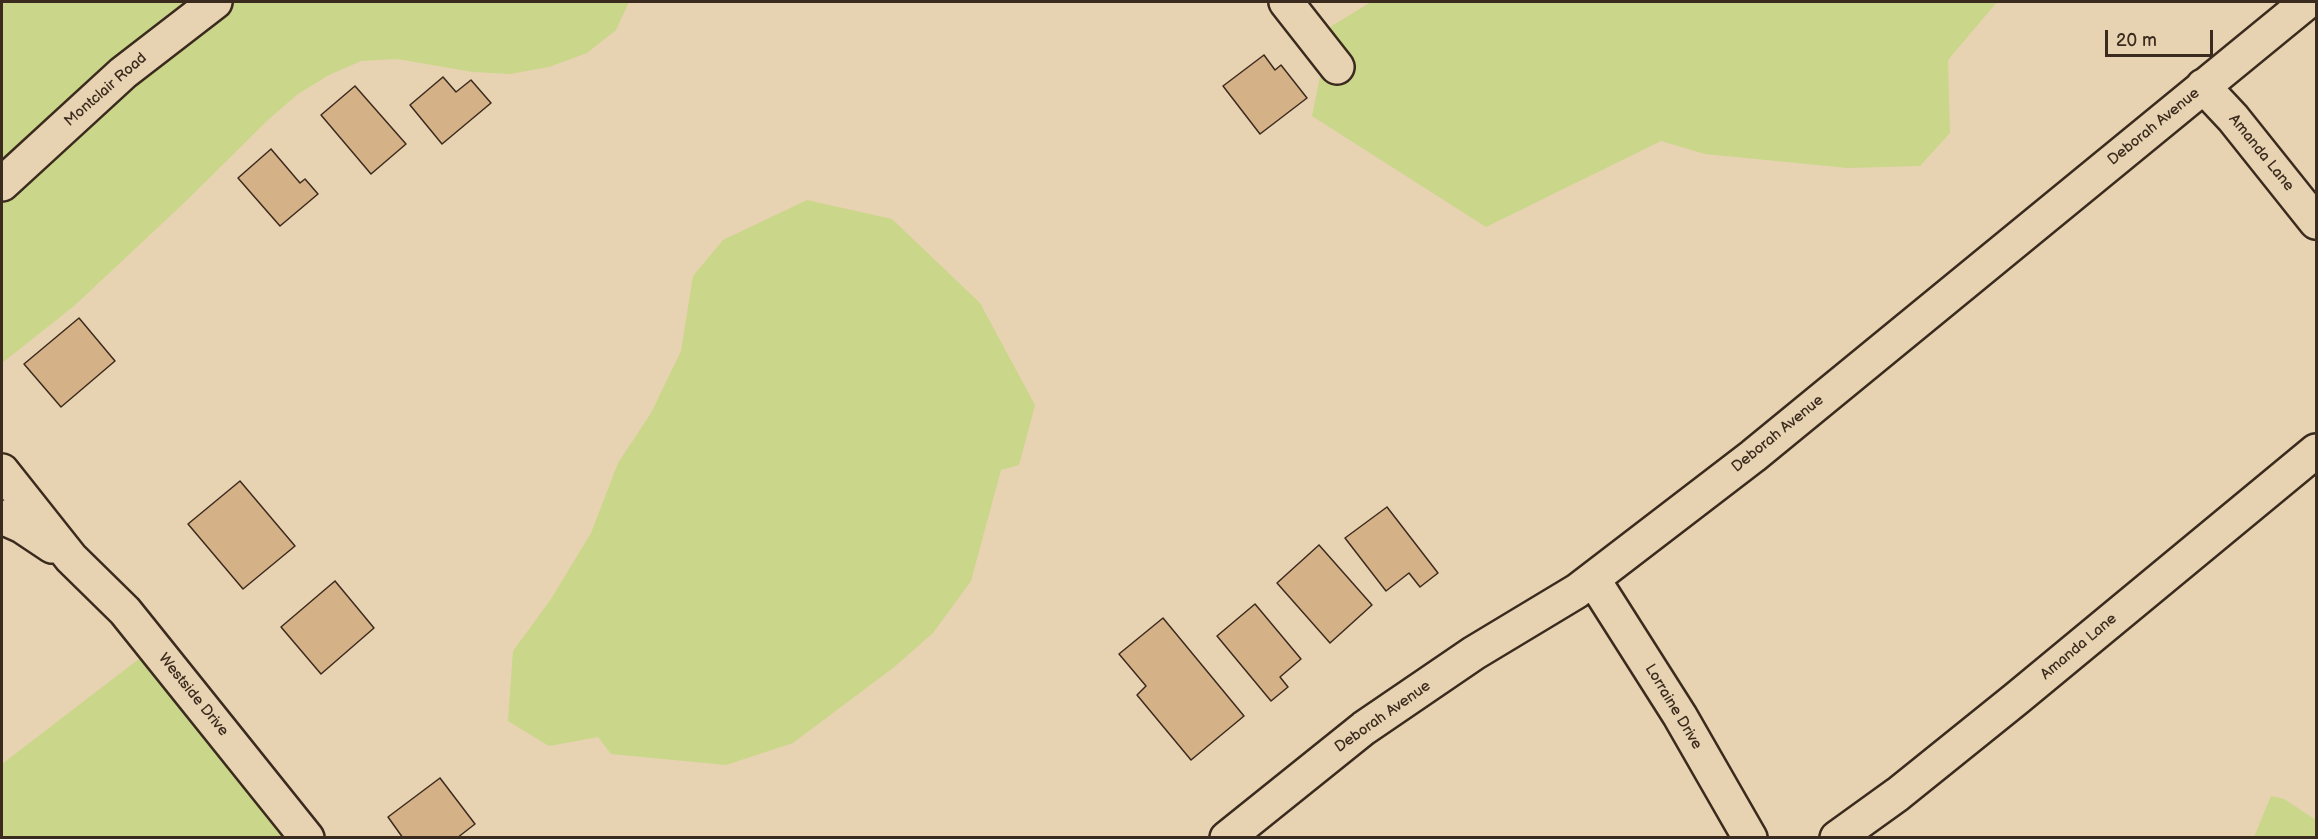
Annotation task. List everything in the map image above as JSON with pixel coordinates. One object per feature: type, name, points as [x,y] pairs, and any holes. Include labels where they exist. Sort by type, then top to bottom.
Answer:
[{"type":"street","name":"Montclair Road","points":[[2,184],[123,73],[215,2]]},
{"type":"street","points":[[1286,2],[1337,67]]},
{"type":"street","name":"Deborah Avenue","points":[[1227,837],[1364,728],[1474,653],[1593,579],[1753,456],[2307,2]]},
{"type":"street","name":"Amanda Lane","points":[[2203,86],[2233,118],[2316,222]]},
{"type":"street","name":"Amanda Lane","points":[[1837,837],[1898,794],[1998,714],[2316,450]]},
{"type":"street","name":"Westside Drive","points":[[2,471],[71,558],[126,611],[307,837]]},
{"type":"street","name":"Westside Drive","points":[[2,517],[22,526],[71,558]]},
{"type":"street","name":"Lorraine Drive","points":[[1593,579],[1680,716],[1750,837]]},
{"type":"green space","points":[[2,2],[629,2],[616,30],[587,53],[549,67],[510,74],[473,72],[397,59],[361,61],[329,75],[298,94],[269,119],[74,306],[2,363]]},
{"type":"green space","points":[[1371,2],[1997,2],[1948,60],[1950,133],[1920,166],[1848,168],[1705,154],[1661,141],[1486,227],[1312,116],[1330,27]]},
{"type":"green space","points":[[807,200],[892,219],[980,303],[1035,405],[1019,465],[1001,470],[971,581],[933,633],[893,668],[793,743],[726,765],[611,754],[598,737],[549,746],[508,721],[513,651],[551,599],[591,533],[618,463],[651,413],[681,351],[693,276],[723,240]]},
{"type":"green space","points":[[144,655],[296,838],[2,838],[2,764]]},
{"type":"green space","points":[[2271,796],[2284,799],[2316,820],[2316,837],[2254,837]]},
{"type":"building","points":[[1264,55],[1275,70],[1281,65],[1307,98],[1260,134],[1223,86]]},
{"type":"building","points":[[443,77],[456,92],[471,80],[491,103],[442,144],[410,105]]},
{"type":"building","points":[[355,86],[406,144],[371,174],[321,115]]},
{"type":"building","points":[[271,149],[300,183],[305,179],[318,194],[280,226],[238,178]]},
{"type":"building","points":[[79,318],[115,361],[61,407],[24,364]]},
{"type":"building","points":[[240,481],[295,546],[243,589],[188,524]]},
{"type":"building","points":[[1387,507],[1438,573],[1420,587],[1409,573],[1386,591],[1345,538]]},
{"type":"building","points":[[1319,545],[1372,605],[1330,643],[1277,583]]},
{"type":"building","points":[[335,581],[374,628],[321,674],[281,627]]},
{"type":"building","points":[[1255,604],[1301,659],[1280,677],[1288,687],[1271,701],[1217,636]]},
{"type":"building","points":[[1163,618],[1244,716],[1191,760],[1137,695],[1146,686],[1119,654]]},
{"type":"building","points":[[440,778],[475,824],[457,838],[403,838],[388,817]]}]
